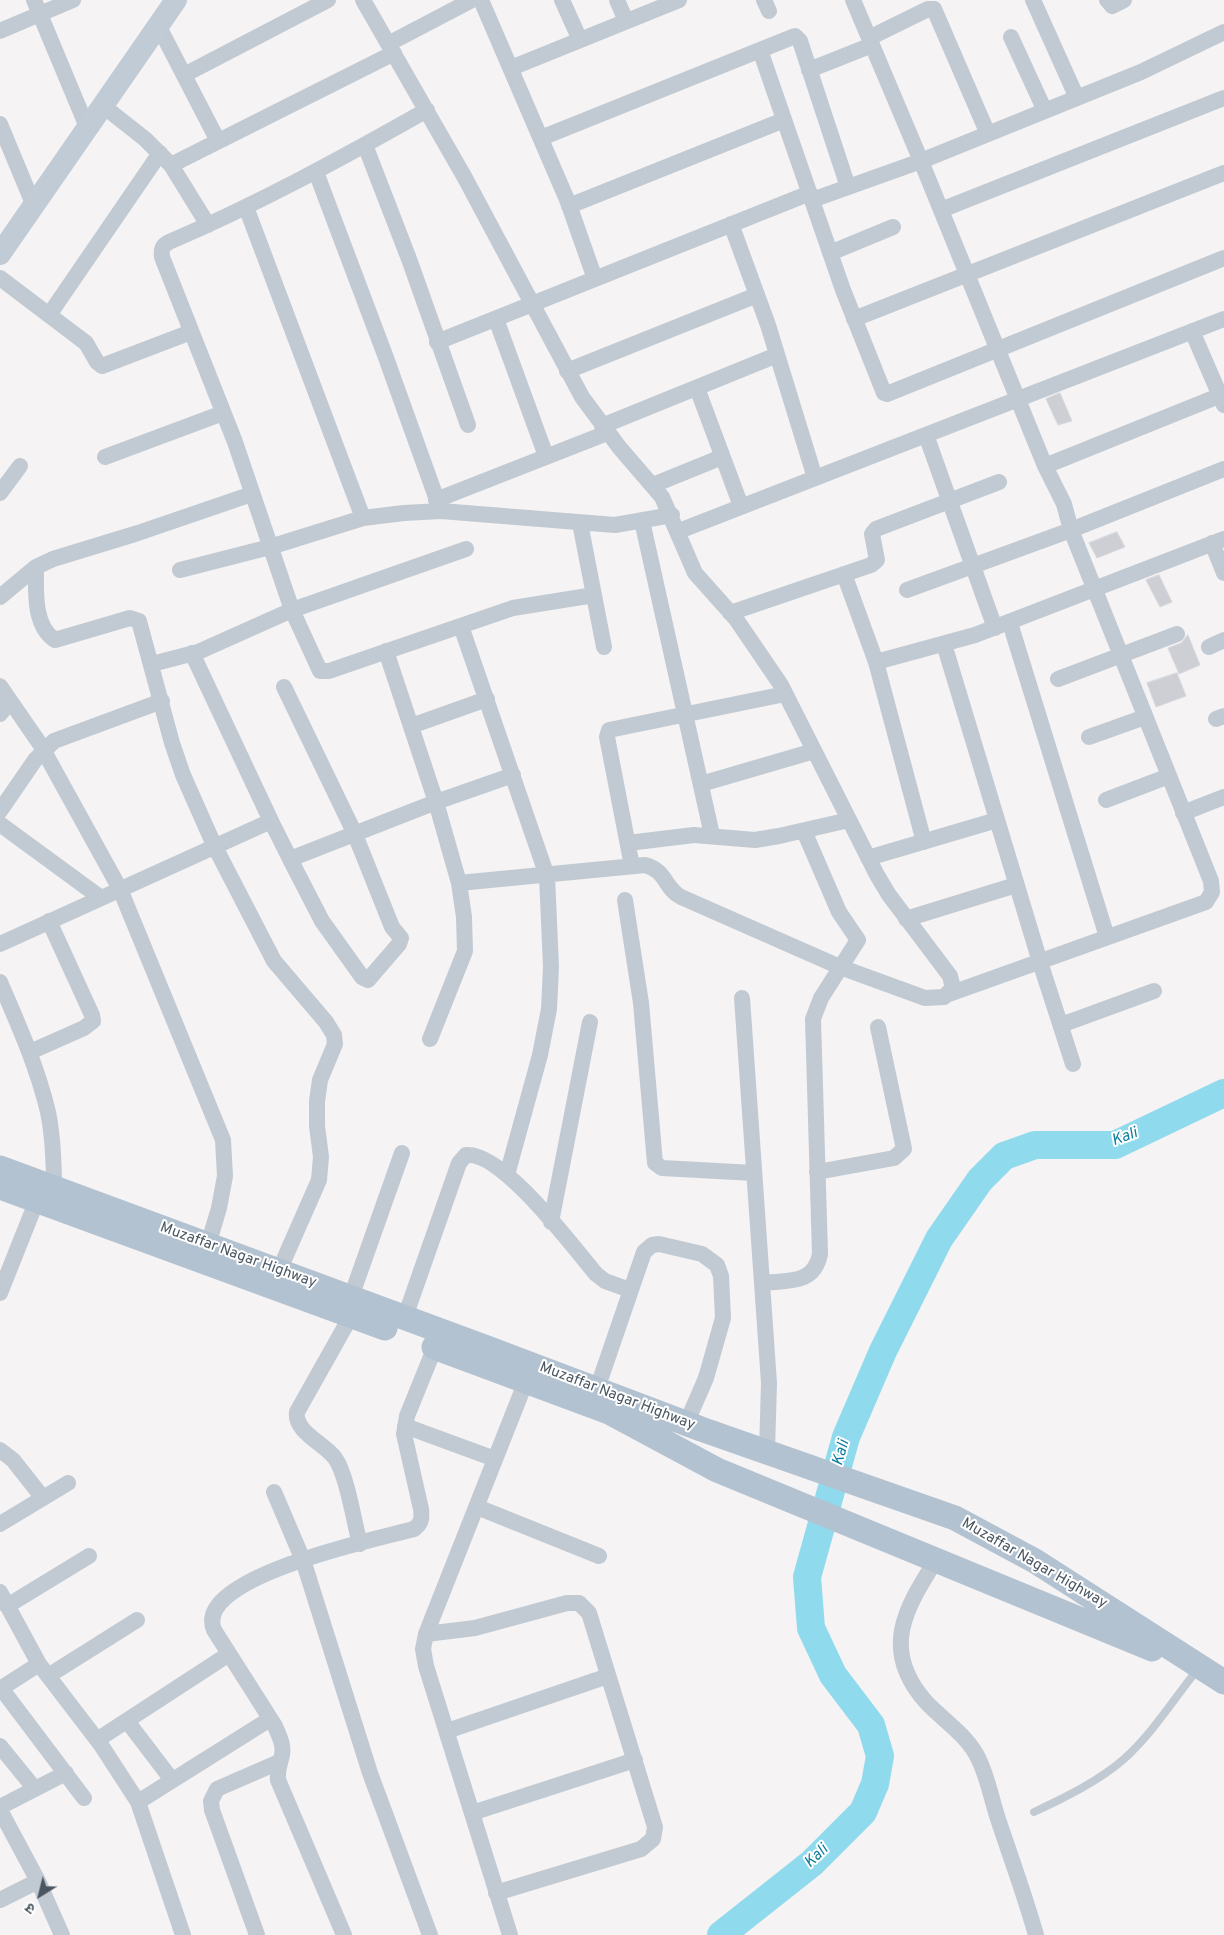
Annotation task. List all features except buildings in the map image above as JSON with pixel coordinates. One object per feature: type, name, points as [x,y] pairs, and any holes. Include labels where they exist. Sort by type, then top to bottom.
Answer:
[{"type":"main road","points":[[0,254],[176,0]]},
{"type":"main road","name":"Muzaffar Nagar Highway","points":[[0,1168],[45,1194],[351,1307],[435,1347],[609,1412],[686,1455],[751,1484],[1211,1674]]},
{"type":"main road","name":"Muzaffar Nagar Highway","points":[[0,1187],[45,1194],[208,1245],[275,1279]]},
{"type":"main road","name":"Muzaffar Nagar Highway","points":[[351,1307],[405,1318],[686,1424],[956,1518],[1035,1561],[1211,1674]]},
{"type":"street","points":[[0,31],[37,7],[73,0]]},
{"type":"street","points":[[184,75],[328,0]]},
{"type":"street","points":[[363,0],[427,110],[534,304],[582,397],[604,430],[653,485],[672,515],[696,573],[760,652],[786,694],[888,895],[950,976],[953,988],[949,994]]},
{"type":"street","points":[[481,0],[570,206],[595,279]]},
{"type":"street","points":[[562,0],[580,40]]},
{"type":"street","points":[[617,0],[626,21]]},
{"type":"street","points":[[511,68],[679,0]]},
{"type":"street","points":[[459,883],[547,876],[645,865],[656,868],[666,879],[670,890],[681,897],[840,967],[925,998],[944,997],[1206,902],[1210,897],[1211,882],[1071,530],[1064,504],[1045,466],[922,161],[853,0]]},
{"type":"street","points":[[1033,0],[1077,98]]},
{"type":"street","points":[[1106,0],[1112,6],[1124,0]]},
{"type":"street","points":[[171,165],[391,48],[466,1]]},
{"type":"street","points":[[37,7],[87,127]]},
{"type":"street","points":[[810,70],[871,41],[928,9],[934,9],[988,134]]},
{"type":"street","points":[[158,26],[218,141]]},
{"type":"street","points":[[437,342],[731,224],[811,196],[848,187],[922,161],[1141,72],[1224,32]]},
{"type":"street","points":[[541,138],[795,36],[800,40],[848,187]]},
{"type":"street","points":[[1011,38],[1045,111]]},
{"type":"street","points":[[760,50],[854,319],[881,390],[887,394],[1224,258]]},
{"type":"street","points":[[941,210],[1224,98]]},
{"type":"street","points":[[102,105],[160,153],[171,165],[208,225]]},
{"type":"street","points":[[427,110],[316,172],[163,245],[161,250],[223,413],[292,610],[320,671],[329,671],[521,606],[594,595]]},
{"type":"street","points":[[570,206],[784,120]]},
{"type":"street","points":[[0,124],[34,206]]},
{"type":"street","points":[[365,145],[409,260],[468,426]]},
{"type":"street","points":[[49,315],[160,153]]},
{"type":"street","points":[[316,172],[385,355],[438,506]]},
{"type":"street","points":[[854,319],[968,276],[1224,173]]},
{"type":"street","points":[[246,207],[363,518]]},
{"type":"street","points":[[731,224],[777,355],[815,478]]},
{"type":"street","points":[[830,253],[893,227]]},
{"type":"street","points":[[0,278],[86,343],[97,362],[102,366],[191,332]]},
{"type":"street","points":[[567,371],[757,295]]},
{"type":"street","points":[[679,531],[1224,318]]},
{"type":"street","points":[[496,319],[546,456]]},
{"type":"street","points":[[1045,466],[1223,398],[1192,331]]},
{"type":"street","points":[[180,570],[270,547],[363,518],[404,513],[438,506],[697,388],[777,355]]},
{"type":"street","points":[[697,388],[742,506]]},
{"type":"street","points":[[105,457],[223,413]]},
{"type":"street","points":[[926,435],[973,567],[1002,625],[1107,938]]},
{"type":"street","points":[[653,485],[722,457]]},
{"type":"street","points":[[0,493],[20,466]]},
{"type":"street","points":[[907,590],[1071,530],[1224,469]]},
{"type":"street","points":[[730,613],[871,565],[877,560],[873,532],[998,482]]},
{"type":"street","points":[[0,597],[36,567],[53,559],[138,533],[252,494]]},
{"type":"street","points":[[438,506],[580,523],[615,525],[672,515]]},
{"type":"street","points":[[642,521],[712,835]]},
{"type":"street","points":[[580,523],[604,647]]},
{"type":"street","points":[[876,662],[944,644],[1002,625],[1218,541],[1224,573]]},
{"type":"street","points":[[152,664],[192,654],[292,610],[466,549]]},
{"type":"street","points":[[36,567],[37,604],[41,618],[51,638],[59,640],[136,618],[142,625],[172,743],[183,775],[214,845],[274,961],[326,1022],[334,1035],[334,1044],[320,1080],[317,1101],[317,1126],[322,1157],[319,1180],[275,1279]]},
{"type":"street","points":[[844,574],[876,662],[924,842]]},
{"type":"street","points":[[460,626],[487,699],[547,876],[551,966],[549,1009],[540,1055],[507,1175]]},
{"type":"street","points":[[1058,679],[1177,634]]},
{"type":"street","points":[[1209,647],[1224,640]]},
{"type":"street","points":[[944,644],[1016,885],[1073,1064]]},
{"type":"street","points":[[386,651],[436,802],[459,883],[464,917],[465,952],[430,1038]]},
{"type":"street","points":[[192,654],[271,820],[322,921],[362,978],[368,980],[402,938],[392,927],[354,832],[284,687]]},
{"type":"street","points":[[0,686],[5,707],[43,750],[120,889],[223,1140],[225,1176],[219,1208],[208,1245]]},
{"type":"street","points":[[632,866],[607,733],[612,729],[786,694]]},
{"type":"street","points":[[411,726],[487,699]]},
{"type":"street","points":[[0,812],[43,750],[69,734],[162,701]]},
{"type":"street","points":[[1089,737],[1145,717]]},
{"type":"street","points":[[700,784],[814,751]]},
{"type":"street","points":[[290,859],[354,832],[513,775]]},
{"type":"street","points":[[1106,800],[1169,776]]},
{"type":"street","points":[[1183,813],[1224,797]]},
{"type":"street","points":[[0,944],[271,820]]},
{"type":"street","points":[[628,843],[694,835],[755,840],[849,820]]},
{"type":"street","points":[[868,858],[997,820]]},
{"type":"street","points":[[0,824],[101,898]]},
{"type":"street","points":[[762,1283],[802,1279],[811,1274],[818,1265],[820,1254],[813,1019],[821,998],[857,943],[857,937],[839,912],[804,831]]},
{"type":"street","points":[[906,919],[1016,885]]},
{"type":"street","points":[[625,900],[642,1003],[655,1163],[662,1168],[754,1173]]},
{"type":"street","points":[[30,1052],[84,1028],[93,1020],[49,921]]},
{"type":"street","points":[[0,982],[30,1052],[48,1112],[53,1147],[45,1194],[0,1293]]},
{"type":"street","points":[[1061,1025],[1154,991]]},
{"type":"street","points":[[742,998],[769,1383],[772,1453]]},
{"type":"street","points":[[551,1222],[590,1022]]},
{"type":"street","points":[[817,1172],[894,1158],[904,1149],[878,1027]]},
{"type":"street","points":[[360,1544],[336,1460],[326,1447],[298,1425],[296,1418],[297,1412],[351,1307],[402,1153]]},
{"type":"street","points":[[405,1318],[462,1158],[472,1154],[507,1175],[521,1187],[596,1274],[605,1281],[630,1290]]},
{"type":"street","points":[[597,1389],[644,1252],[652,1245],[659,1244],[702,1254],[717,1265],[721,1276],[724,1318],[706,1378],[686,1424]]},
{"type":"street","points":[[344,1935],[278,1780],[282,1742],[211,1622],[212,1616],[221,1602],[237,1587],[257,1576],[303,1560],[414,1529],[419,1525],[422,1518],[404,1434],[407,1416],[435,1347]]},
{"type":"street","points":[[510,1935],[426,1666],[424,1649],[426,1634],[526,1381]]},
{"type":"street","points":[[405,1426],[496,1459]]},
{"type":"street","points":[[0,1450],[18,1466],[43,1498]]},
{"type":"street","points":[[0,1524],[68,1483]]},
{"type":"street","points":[[274,1492],[303,1560],[370,1773],[430,1935]]},
{"type":"street","points":[[477,1506],[600,1556]]},
{"type":"street","points":[[89,1556],[4,1599],[43,1670],[97,1740],[138,1802],[183,1935]]},
{"type":"street","points":[[931,1559],[907,1608],[900,1642],[905,1665],[912,1682],[926,1701],[976,1754],[1015,1865],[1036,1935]]},
{"type":"street","points":[[426,1634],[475,1628],[567,1603],[580,1603],[589,1614],[655,1827],[655,1834],[647,1846],[496,1893]]},
{"type":"street","points":[[84,1798],[1,1688],[43,1670],[137,1620]]},
{"type":"street","points":[[97,1740],[229,1654]]},
{"type":"street","points":[[446,1731],[608,1676]]},
{"type":"street","points":[[138,1802],[270,1719]]},
{"type":"street","points":[[127,1721],[172,1780]]},
{"type":"street","points":[[0,1746],[35,1789]]},
{"type":"street","points":[[472,1814],[635,1760]]},
{"type":"street","points":[[257,1935],[212,1810],[211,1801],[217,1789],[279,1762]]},
{"type":"street","points":[[56,1933],[38,1881],[0,1809],[66,1773]]},
{"type":"street","points":[[0,1900],[38,1881]]},
{"type":"lane","points":[[1034,1812],[1094,1779],[1123,1760],[1211,1674]]},
{"type":"waterway","name":"Kali","points":[[721,1935],[812,1863],[863,1812],[875,1784],[880,1756],[871,1725],[833,1675],[811,1628],[807,1577],[846,1437],[883,1351],[939,1239],[980,1180],[1004,1156],[1035,1145],[1115,1145],[1224,1093]]}]
